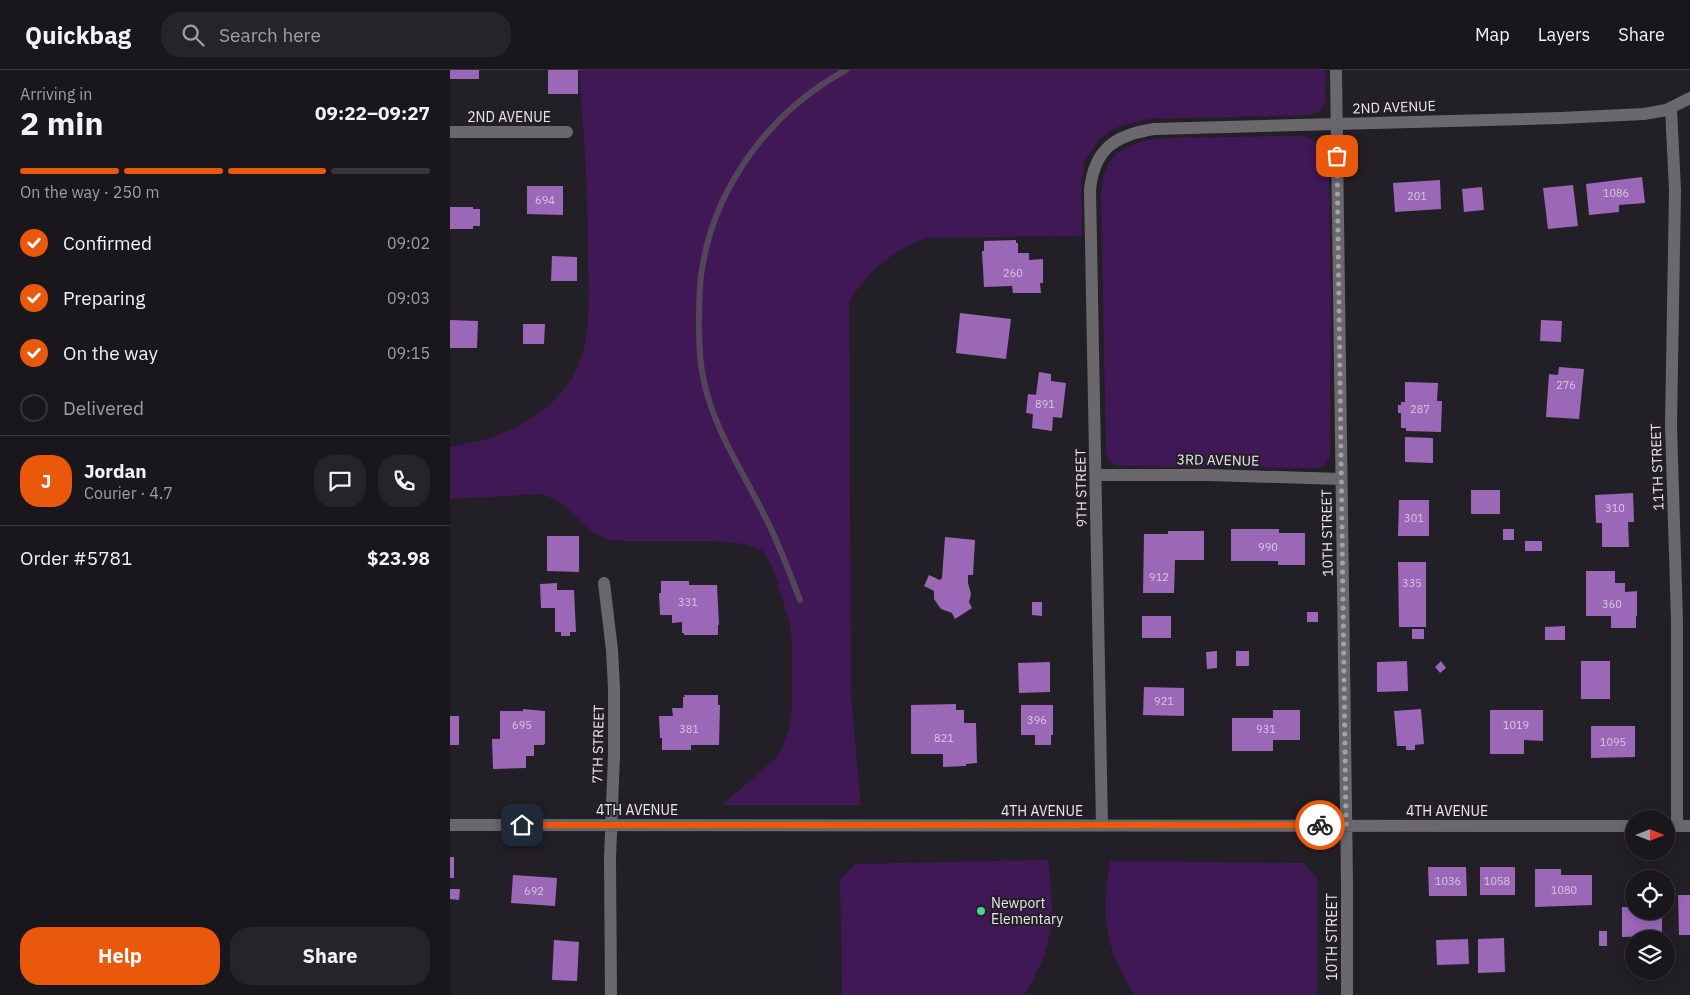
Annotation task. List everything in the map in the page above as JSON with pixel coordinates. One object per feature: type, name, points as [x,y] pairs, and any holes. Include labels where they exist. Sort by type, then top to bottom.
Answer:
[{"type":"street","name":"10TH STREET","points":[[1336,70],[1347,995]]},
{"type":"street","name":"2ND AVENUE","points":[[1102,152],[1124,136],[1154,129],[1618,115],[1650,113],[1672,108],[1690,98]]},
{"type":"street","name":"11TH STREET","points":[[1671,810],[1676,620],[1671,426],[1676,190],[1672,108]]},
{"type":"street","name":"2ND AVENUE","points":[[450,132],[567,132]]},
{"type":"street","name":"9TH STREET","points":[[1102,152],[1095,166],[1090,190],[1102,826]]},
{"type":"street","name":"3RD AVENUE","points":[[1096,475],[1187,474],[1341,479]]},
{"type":"street","name":"7TH STREET","points":[[604,584],[612,650],[614,688],[614,754],[610,858],[611,995]]},
{"type":"street","name":"4TH AVENUE","points":[[450,825],[1625,826]]},
{"type":"street","points":[[1675,826],[1690,826]]},
{"type":"shaded area","points":[[579,70],[1326,70],[1325,104],[1318,112],[1311,115],[1150,119],[1113,129],[1097,142],[1085,161],[1081,184],[1082,236],[927,238],[892,255],[882,263],[863,282],[849,303],[851,697],[861,805],[722,805],[775,759],[783,747],[790,725],[792,709],[792,643],[790,625],[773,568],[763,551],[744,544],[714,541],[609,540],[590,530],[558,500],[542,494],[450,499],[450,447],[500,435],[525,423],[558,397],[574,375],[580,362],[587,332],[589,285],[584,140]]},
{"type":"shaded area","points":[[1179,137],[1305,137],[1316,143],[1326,160],[1329,174],[1331,302],[1329,459],[1323,465],[1315,468],[1122,466],[1113,464],[1106,452],[1101,196],[1103,177],[1107,166],[1119,152],[1140,142]]},
{"type":"shaded area","points":[[1048,860],[1052,898],[1050,930],[1042,961],[1024,995],[842,995],[840,879],[855,864]]},
{"type":"shaded area","points":[[1110,861],[1303,863],[1317,878],[1317,995],[1135,995],[1117,962],[1108,931],[1105,898]]},
{"type":"building","points":[[450,70],[479,70],[479,79],[450,79]]},
{"type":"building","points":[[548,70],[578,70],[578,94],[548,94]]},
{"type":"building","points":[[1642,177],[1645,203],[1619,205],[1619,212],[1589,215],[1586,184]]},
{"type":"building","points":[[1440,180],[1441,209],[1395,212],[1393,183]]},
{"type":"building","points":[[1573,185],[1578,226],[1548,229],[1543,188]]},
{"type":"building","points":[[527,186],[563,186],[563,215],[527,214]]},
{"type":"building","points":[[1482,187],[1484,210],[1464,212],[1462,189]]},
{"type":"building","points":[[450,207],[473,207],[473,209],[480,209],[480,226],[473,226],[473,229],[450,229]]},
{"type":"building","points":[[1016,240],[1016,243],[1018,243],[1018,253],[1029,253],[1029,260],[1043,259],[1043,283],[1040,283],[1041,293],[1013,293],[1012,286],[984,287],[982,251],[984,251],[984,241]]},
{"type":"building","points":[[552,256],[577,257],[577,281],[551,281]]},
{"type":"building","points":[[960,313],[1011,319],[1006,359],[956,353]]},
{"type":"building","points":[[450,320],[478,321],[477,348],[450,348]]},
{"type":"building","points":[[1541,320],[1562,321],[1561,342],[1540,341]]},
{"type":"building","points":[[523,324],[545,324],[544,344],[523,344]]},
{"type":"building","points":[[1559,367],[1584,369],[1579,419],[1546,417],[1549,374],[1558,375]]},
{"type":"building","points":[[1039,372],[1051,374],[1051,381],[1066,383],[1062,418],[1053,417],[1052,431],[1032,428],[1033,414],[1026,413],[1028,394],[1036,395]]},
{"type":"building","points":[[1405,382],[1438,383],[1437,401],[1442,401],[1441,432],[1406,431],[1406,428],[1401,428],[1401,413],[1398,413],[1398,405],[1401,405],[1401,402],[1405,402]]},
{"type":"building","points":[[1405,437],[1433,438],[1433,463],[1405,462]]},
{"type":"building","points":[[1471,490],[1500,490],[1500,514],[1471,514]]},
{"type":"building","points":[[1633,493],[1634,522],[1628,522],[1629,547],[1602,547],[1602,523],[1596,523],[1595,495]]},
{"type":"building","points":[[1399,500],[1429,500],[1429,536],[1398,536]]},
{"type":"building","points":[[1231,529],[1279,529],[1279,533],[1305,533],[1305,565],[1278,565],[1278,561],[1231,561]]},
{"type":"building","points":[[1503,529],[1514,529],[1514,540],[1503,540]]},
{"type":"building","points":[[1168,531],[1204,531],[1204,560],[1175,560],[1174,593],[1143,593],[1144,534],[1168,534]]},
{"type":"building","points":[[547,536],[579,536],[579,572],[547,571]]},
{"type":"building","points":[[945,537],[975,540],[973,575],[968,575],[971,594],[969,602],[972,608],[955,619],[952,613],[941,609],[934,599],[934,591],[924,586],[929,575],[940,580],[942,578]]},
{"type":"building","points":[[1525,541],[1542,541],[1542,551],[1525,551]]},
{"type":"building","points":[[1398,562],[1426,562],[1426,627],[1399,627]]},
{"type":"building","points":[[1586,571],[1615,571],[1615,583],[1625,583],[1625,592],[1637,591],[1636,628],[1611,628],[1611,616],[1586,616]]},
{"type":"building","points":[[661,581],[689,581],[689,585],[717,585],[718,635],[684,635],[682,633],[682,622],[672,623],[672,615],[660,615],[659,593],[661,593]]},
{"type":"building","points":[[557,583],[557,590],[574,590],[576,632],[570,632],[570,636],[561,636],[561,632],[555,632],[555,608],[541,608],[540,584]]},
{"type":"building","points":[[1032,602],[1042,602],[1042,616],[1032,615]]},
{"type":"building","points":[[1307,612],[1318,612],[1318,622],[1307,622]]},
{"type":"building","points":[[1142,616],[1171,616],[1171,638],[1142,638]]},
{"type":"building","points":[[1565,626],[1565,640],[1545,640],[1545,627]]},
{"type":"building","points":[[1412,629],[1424,629],[1424,639],[1412,639]]},
{"type":"building","points":[[1217,651],[1217,668],[1207,669],[1206,652]]},
{"type":"building","points":[[1236,651],[1249,651],[1249,666],[1236,666]]},
{"type":"building","points":[[1407,661],[1408,691],[1377,692],[1377,662]]},
{"type":"building","points":[[1441,661],[1446,668],[1440,673],[1435,667]]},
{"type":"building","points":[[1581,661],[1610,661],[1610,699],[1581,699]]},
{"type":"building","points":[[1050,662],[1050,692],[1019,693],[1018,663]]},
{"type":"building","points":[[1144,687],[1184,688],[1184,716],[1143,715]]},
{"type":"building","points":[[684,695],[718,695],[718,705],[720,705],[719,745],[691,745],[691,750],[662,750],[659,716],[673,716],[672,708],[683,708]]},
{"type":"building","points":[[956,704],[956,710],[964,710],[964,723],[976,723],[977,763],[966,764],[966,766],[943,767],[943,754],[911,754],[911,705]]},
{"type":"building","points":[[1021,705],[1053,705],[1051,745],[1035,745],[1035,735],[1021,735]]},
{"type":"building","points":[[523,709],[545,711],[544,745],[534,745],[534,756],[526,756],[526,768],[493,769],[492,739],[500,739],[500,711],[523,711]]},
{"type":"building","points":[[1421,709],[1424,744],[1415,745],[1415,750],[1406,750],[1406,746],[1397,746],[1394,711]]},
{"type":"building","points":[[1273,710],[1300,710],[1300,740],[1273,740],[1273,751],[1232,751],[1232,718],[1273,718]]},
{"type":"building","points":[[1490,710],[1543,710],[1543,741],[1524,740],[1524,754],[1490,754]]},
{"type":"building","points":[[450,716],[459,716],[459,745],[450,745]]},
{"type":"building","points":[[1591,726],[1635,726],[1635,757],[1591,758]]},
{"type":"building","points":[[450,857],[454,857],[454,878],[450,878]]},
{"type":"building","points":[[1428,867],[1466,867],[1467,896],[1429,896]]},
{"type":"building","points":[[1480,867],[1515,867],[1515,895],[1480,895]]},
{"type":"building","points":[[1535,869],[1561,869],[1561,875],[1592,875],[1592,905],[1535,907]]},
{"type":"building","points":[[513,875],[557,878],[555,906],[511,903]]},
{"type":"building","points":[[450,889],[460,889],[459,900],[450,899]]},
{"type":"building","points":[[1678,895],[1690,895],[1690,935],[1679,935]]},
{"type":"building","points":[[1622,907],[1625,907],[1625,920],[1662,920],[1662,930],[1625,930],[1625,937],[1622,937]]},
{"type":"building","points":[[1599,931],[1607,931],[1607,946],[1599,946]]},
{"type":"building","points":[[1504,938],[1505,972],[1478,973],[1478,939]]},
{"type":"building","points":[[1468,939],[1469,964],[1437,965],[1436,940]]},
{"type":"building","points":[[554,940],[579,942],[577,981],[552,980]]},
{"type":"waterway","points":[[800,600],[774,534],[719,427],[708,397],[703,378],[700,350],[700,282],[709,238],[720,208],[734,180],[751,153],[771,128],[794,106],[846,70]]},
{"type":"way so far","points":[[1320,825],[1346,825],[1337,156]]},
{"type":"place","name":"Newport Elementary","points":[[981,911]]},
{"type":"route","points":[[522,825],[1320,825]]}]
